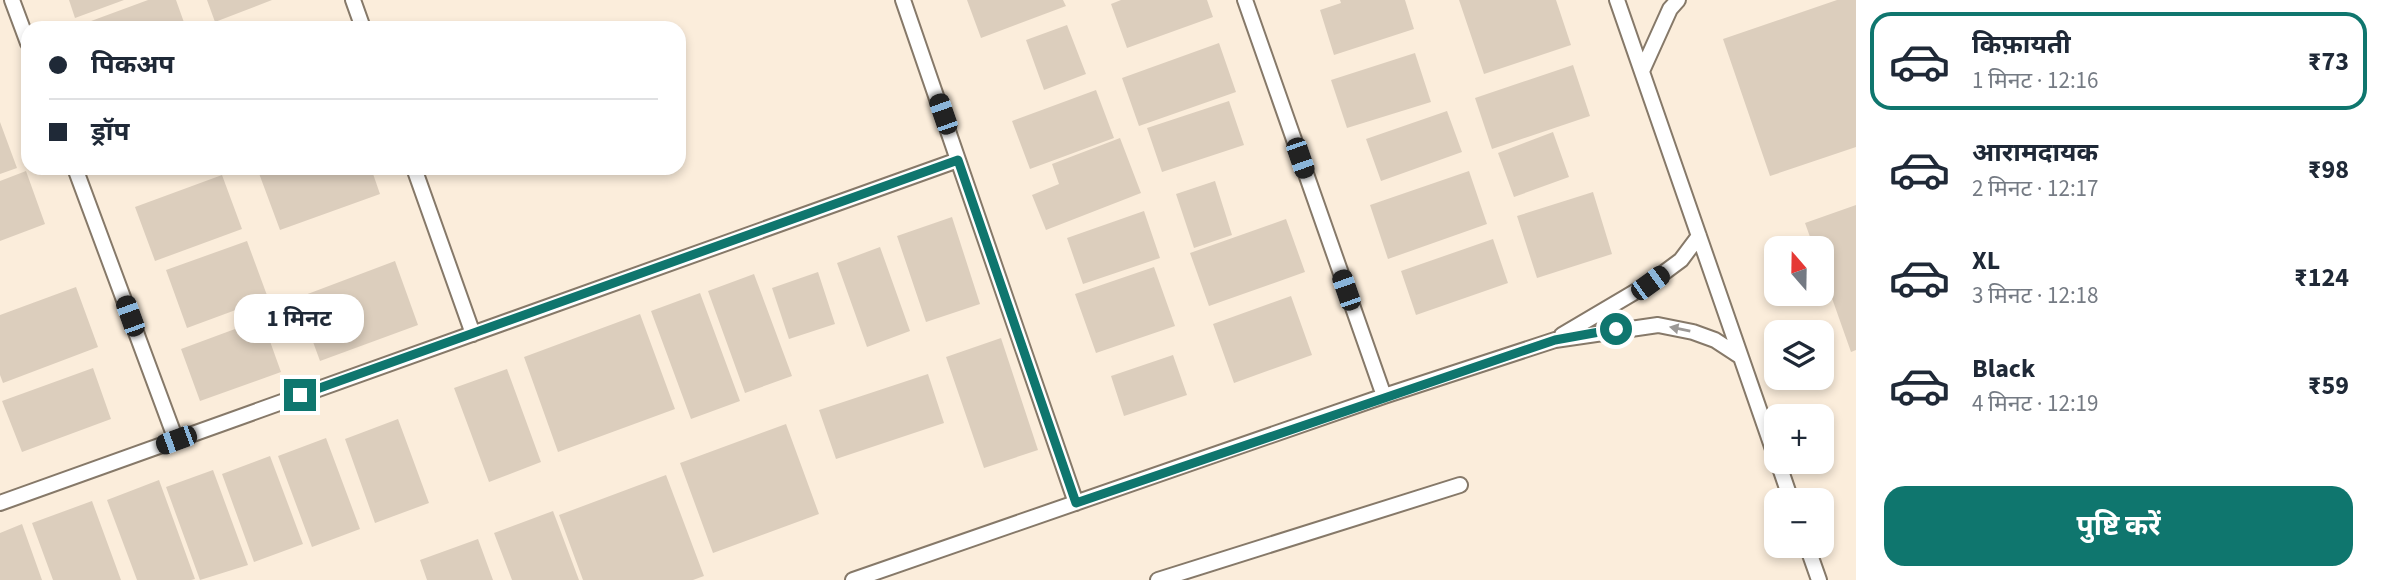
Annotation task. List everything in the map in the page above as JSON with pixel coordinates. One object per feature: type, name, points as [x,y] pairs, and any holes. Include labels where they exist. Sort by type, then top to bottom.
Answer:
[{"type":"lane","points":[[12,0],[21,24]]},
{"type":"lane","points":[[353,0],[360,21]]},
{"type":"lane","points":[[903,0],[1076,503]]},
{"type":"lane","points":[[1245,0],[1384,396]]},
{"type":"lane","points":[[1617,0],[1764,423]]},
{"type":"lane","points":[[1642,71],[1670,9],[1678,0]]},
{"type":"lane","points":[[0,503],[958,160]]},
{"type":"lane","points":[[78,175],[176,440]]},
{"type":"lane","points":[[416,175],[473,334]]},
{"type":"lane","points":[[1555,340],[1650,283],[1681,260],[1699,236]]},
{"type":"lane","points":[[853,580],[1384,396],[1555,340],[1658,325],[1693,332],[1715,340],[1741,357]]},
{"type":"lane","points":[[1158,580],[1460,485]]},
{"type":"lane","points":[[1811,558],[1819,580]]},
{"type":"building","points":[[69,0],[124,0],[75,18]]},
{"type":"building","points":[[148,0],[176,0],[184,21],[91,21]]},
{"type":"building","points":[[207,0],[272,0],[218,21],[215,21]]},
{"type":"building","points":[[967,0],[1063,0],[1066,6],[981,38]]},
{"type":"building","points":[[1121,0],[1207,0],[1213,17],[1127,48],[1111,4]]},
{"type":"building","points":[[1340,0],[1405,0],[1414,29],[1334,55],[1320,10],[1341,3]]},
{"type":"building","points":[[1459,0],[1556,0],[1571,45],[1484,74]]},
{"type":"building","points":[[1837,0],[1856,0],[1856,147],[1770,176],[1723,39]]},
{"type":"building","points":[[1067,25],[1086,74],[1044,90],[1026,40]]},
{"type":"building","points":[[1219,43],[1236,92],[1139,126],[1122,78]]},
{"type":"building","points":[[1415,53],[1431,102],[1347,128],[1331,80]]},
{"type":"building","points":[[1573,65],[1590,116],[1492,149],[1475,98]]},
{"type":"building","points":[[1096,90],[1114,138],[1030,169],[1012,121]]},
{"type":"building","points":[[1229,101],[1244,145],[1162,172],[1147,128]]},
{"type":"building","points":[[1447,111],[1462,152],[1381,181],[1366,139]]},
{"type":"building","points":[[0,122],[17,168],[0,174]]},
{"type":"building","points":[[1553,132],[1569,177],[1514,197],[1498,153]]},
{"type":"building","points":[[1120,138],[1141,193],[1046,230],[1032,195],[1059,184],[1052,164]]},
{"type":"building","points":[[1469,171],[1487,224],[1388,259],[1370,205]]},
{"type":"building","points":[[21,173],[27,175],[45,224],[0,241],[0,181]]},
{"type":"building","points":[[222,175],[242,229],[155,261],[135,207]]},
{"type":"building","points":[[260,175],[373,175],[380,194],[280,230]]},
{"type":"building","points":[[1215,181],[1232,235],[1194,248],[1176,194]]},
{"type":"building","points":[[1593,192],[1612,254],[1537,278],[1517,216]]},
{"type":"building","points":[[1856,205],[1856,350],[1851,352],[1834,304],[1834,236],[1810,236],[1805,223]]},
{"type":"building","points":[[1144,211],[1160,258],[1083,284],[1067,238]]},
{"type":"building","points":[[952,217],[980,304],[926,322],[897,236]]},
{"type":"building","points":[[1286,219],[1305,272],[1209,306],[1190,253]]},
{"type":"building","points":[[1493,239],[1508,283],[1416,315],[1401,271]]},
{"type":"building","points":[[247,241],[268,298],[187,328],[166,270]]},
{"type":"building","points":[[880,247],[910,331],[867,347],[837,263]]},
{"type":"building","points":[[395,261],[418,325],[320,361],[297,298]]},
{"type":"building","points":[[1154,267],[1175,326],[1096,353],[1075,294]]},
{"type":"building","points":[[818,272],[835,324],[789,339],[772,288]]},
{"type":"building","points":[[754,274],[792,376],[745,393],[708,291]]},
{"type":"building","points":[[76,287],[98,347],[3,383],[0,375],[0,315]]},
{"type":"building","points":[[700,293],[740,401],[691,419],[651,311]]},
{"type":"building","points":[[1291,296],[1312,355],[1234,383],[1213,324]]},
{"type":"building","points":[[640,314],[675,409],[558,452],[524,357]]},
{"type":"building","points":[[262,319],[281,372],[200,401],[181,349]]},
{"type":"building","points":[[1001,338],[1038,450],[984,468],[946,357]]},
{"type":"building","points":[[1173,355],[1187,395],[1124,416],[1111,376]]},
{"type":"building","points":[[93,368],[111,419],[22,452],[2,401]]},
{"type":"building","points":[[507,369],[541,462],[489,482],[454,388]]},
{"type":"building","points":[[928,374],[944,423],[836,459],[819,410]]},
{"type":"building","points":[[398,419],[429,503],[375,523],[345,439]]},
{"type":"building","points":[[786,424],[819,514],[713,553],[680,463]]},
{"type":"building","points":[[326,438],[360,529],[312,547],[278,456]]},
{"type":"building","points":[[270,456],[303,544],[254,562],[222,474]]},
{"type":"building","points":[[213,470],[248,565],[200,580],[166,487]]},
{"type":"building","points":[[666,475],[704,576],[693,580],[583,580],[559,515]]},
{"type":"building","points":[[159,480],[195,579],[137,580],[107,500]]},
{"type":"building","points":[[92,501],[121,580],[53,580],[32,523]]},
{"type":"building","points":[[553,511],[579,580],[512,580],[494,533]]},
{"type":"building","points":[[22,524],[42,580],[0,580],[0,533]]},
{"type":"building","points":[[478,539],[493,580],[427,580],[420,560]]},
{"type":"route","points":[[300,395],[958,160],[1076,503],[1555,340],[1616,329]]}]
